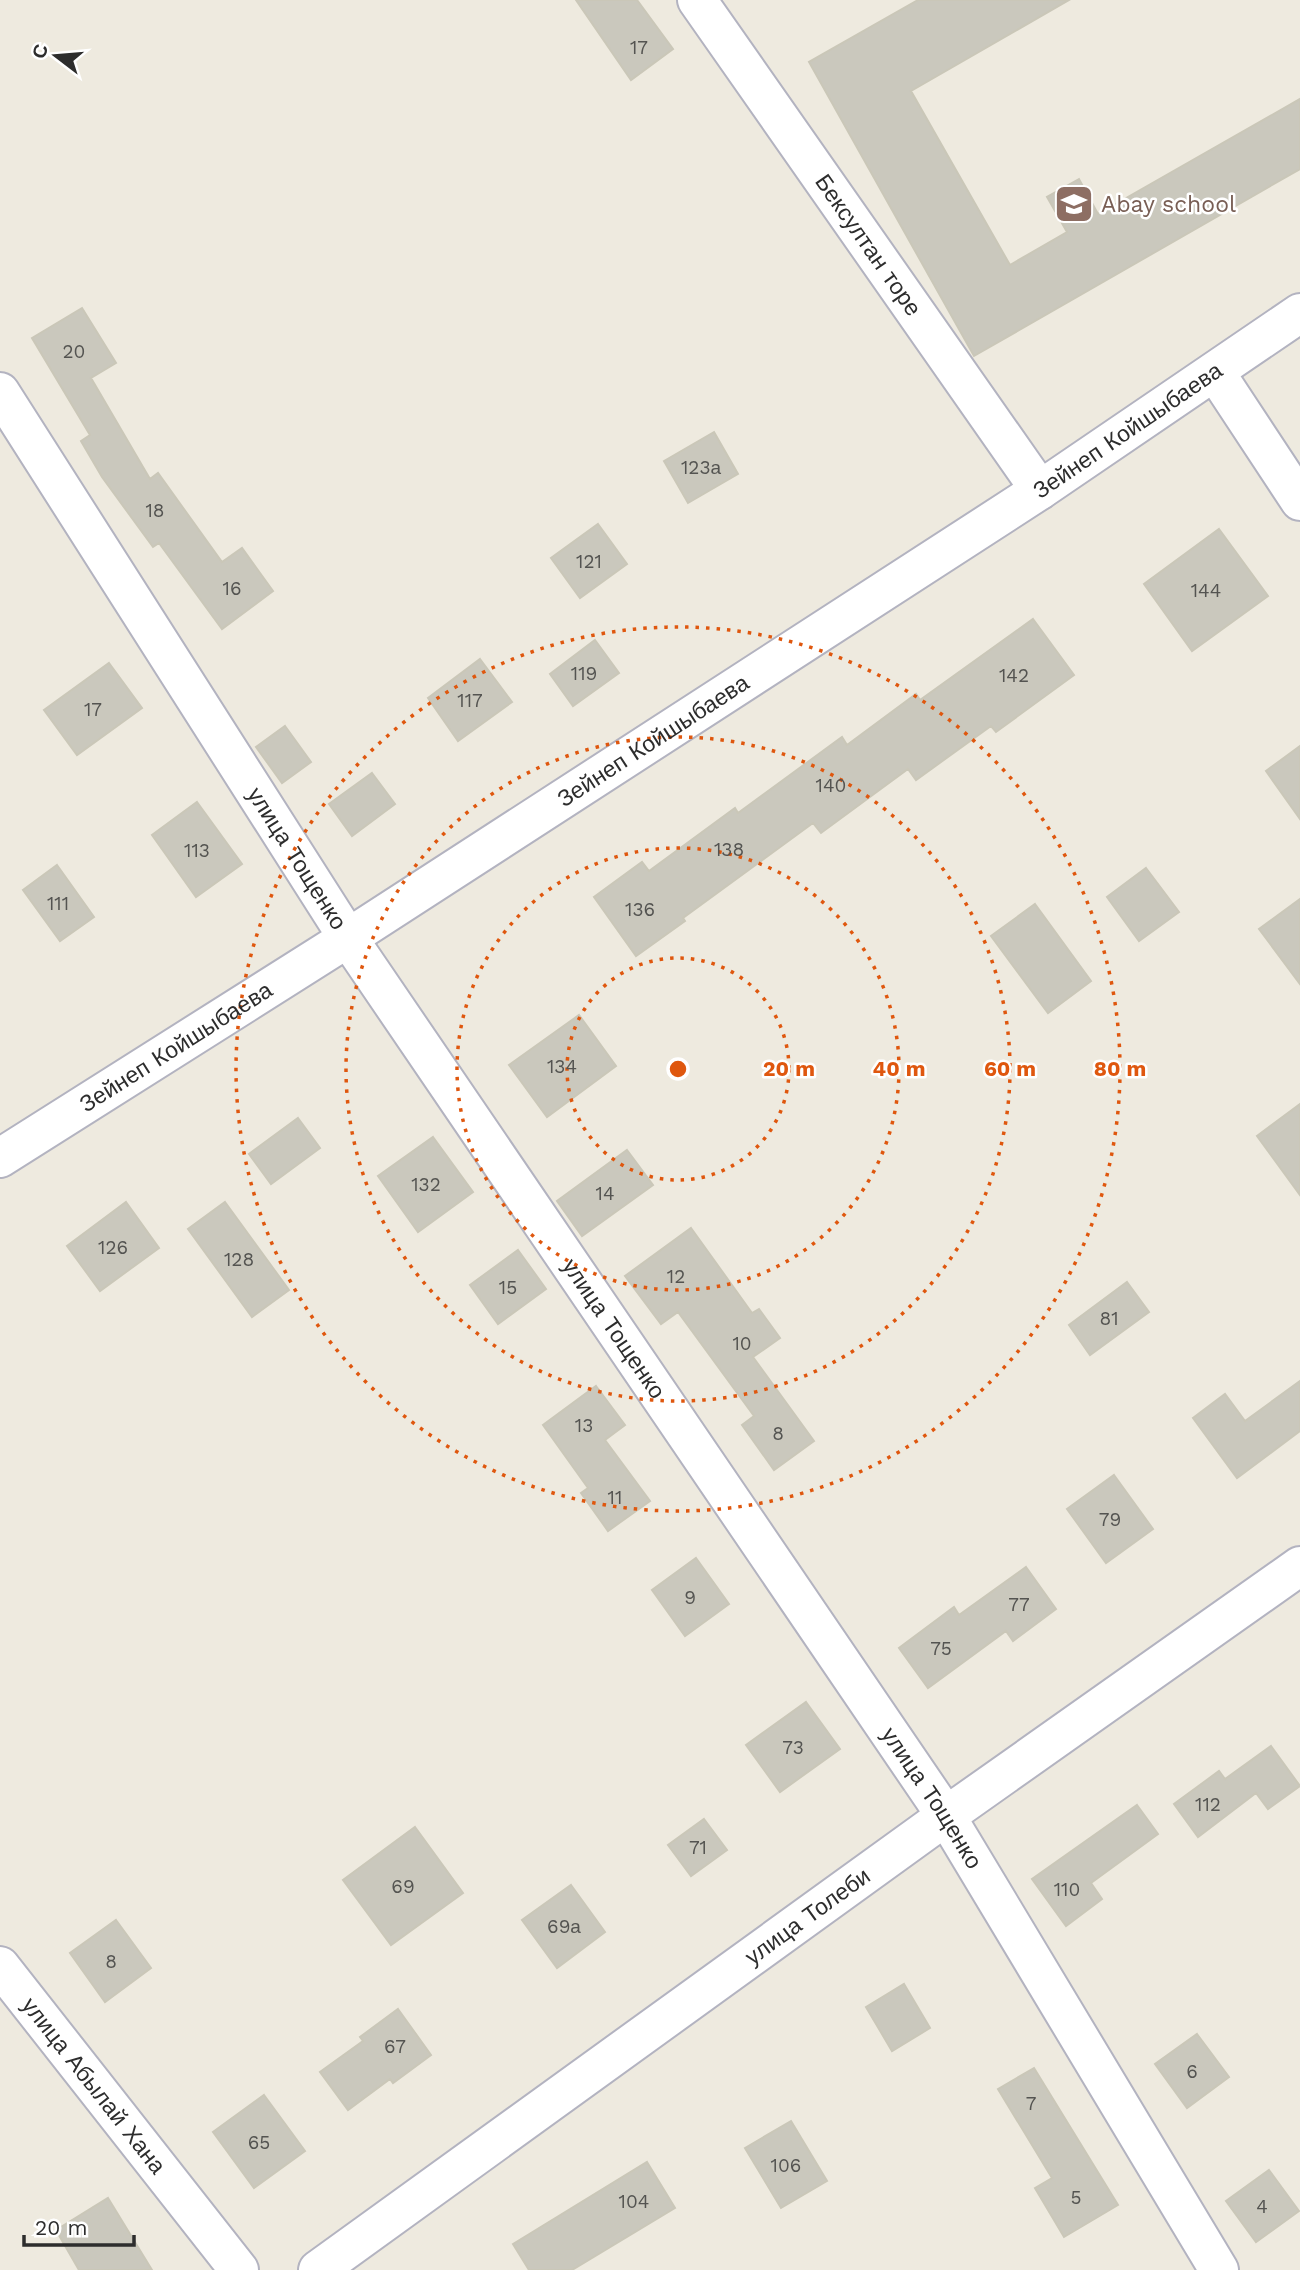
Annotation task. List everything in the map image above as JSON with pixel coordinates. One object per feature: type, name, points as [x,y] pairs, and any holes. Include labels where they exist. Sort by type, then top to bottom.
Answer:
[{"type":"street","name":"Бексултан торе","points":[[698,0],[1040,491]]},
{"type":"street","name":"Зейнеп Койшыбаева","points":[[0,1158],[1040,491],[1300,313]]},
{"type":"street","points":[[1214,372],[1300,501]]},
{"type":"street","name":"улица Тощенко","points":[[0,392],[348,937],[946,1816],[1219,2270]]},
{"type":"street","name":"улица Толеби","points":[[318,2270],[946,1816],[1300,1566]]},
{"type":"street","name":"улица Абылай Хана","points":[[0,1966],[239,2270]]},
{"type":"building","points":[[576,0],[637,0],[673,49],[631,80]]},
{"type":"building","points":[[918,0],[1069,0],[911,91],[1010,265],[1067,232],[1047,197],[1079,179],[1098,214],[1300,99],[1300,169],[974,356],[809,62]]},
{"type":"building","points":[[82,308],[116,363],[91,378],[150,479],[158,473],[222,562],[242,548],[273,591],[222,629],[159,543],[153,547],[102,477],[81,441],[90,435],[32,338]]},
{"type":"building","points":[[714,432],[738,474],[688,503],[664,461]]},
{"type":"building","points":[[598,524],[627,564],[580,598],[551,558]]},
{"type":"building","points":[[1219,529],[1268,596],[1192,651],[1144,584]]},
{"type":"building","points":[[1033,619],[1074,675],[996,732],[991,726],[916,780],[908,769],[821,833],[813,823],[683,918],[685,921],[636,956],[594,897],[642,862],[649,871],[735,808],[738,813],[842,737],[847,745],[916,694],[920,700]]},
{"type":"building","points":[[595,640],[619,673],[573,706],[550,674]]},
{"type":"building","points":[[480,659],[512,702],[458,741],[428,698]]},
{"type":"building","points":[[109,663],[142,708],[77,755],[44,710]]},
{"type":"building","points":[[285,726],[311,762],[282,783],[256,747]]},
{"type":"building","points":[[1300,746],[1300,819],[1266,771]]},
{"type":"building","points":[[372,773],[395,804],[352,836],[329,804]]},
{"type":"building","points":[[197,802],[242,864],[196,897],[152,835]]},
{"type":"building","points":[[57,865],[94,917],[60,941],[23,890]]},
{"type":"building","points":[[1146,868],[1179,912],[1139,941],[1107,897]]},
{"type":"building","points":[[1300,899],[1300,984],[1259,929]]},
{"type":"building","points":[[1035,904],[1091,981],[1048,1013],[991,936]]},
{"type":"building","points":[[579,1015],[616,1066],[547,1117],[509,1065]]},
{"type":"building","points":[[1300,1104],[1300,1195],[1257,1136]]},
{"type":"building","points":[[298,1118],[320,1148],[271,1184],[249,1154]]},
{"type":"building","points":[[433,1137],[473,1192],[418,1232],[378,1176]]},
{"type":"building","points":[[627,1150],[653,1185],[582,1236],[557,1201]]},
{"type":"building","points":[[126,1202],[159,1248],[100,1291],[67,1246]]},
{"type":"building","points":[[225,1202],[289,1290],[252,1317],[188,1229]]},
{"type":"building","points":[[691,1228],[752,1313],[759,1309],[780,1338],[753,1357],[814,1441],[774,1470],[742,1425],[754,1416],[678,1312],[661,1324],[625,1276]]},
{"type":"building","points":[[518,1250],[546,1289],[498,1324],[470,1285]]},
{"type":"building","points":[[1127,1282],[1149,1312],[1090,1355],[1069,1325]]},
{"type":"building","points":[[1300,1381],[1300,1431],[1237,1478],[1193,1418],[1225,1394],[1245,1421]]},
{"type":"building","points":[[596,1386],[625,1425],[605,1440],[650,1501],[608,1531],[581,1493],[588,1488],[543,1425]]},
{"type":"building","points":[[1114,1475],[1153,1529],[1106,1563],[1067,1509]]},
{"type":"building","points":[[696,1558],[729,1604],[685,1636],[652,1590]]},
{"type":"building","points":[[1026,1567],[1056,1609],[1013,1641],[1006,1631],[928,1688],[899,1648],[954,1607],[959,1615]]},
{"type":"building","points":[[806,1702],[840,1749],[780,1792],[746,1745]]},
{"type":"building","points":[[1271,1746],[1300,1786],[1268,1809],[1256,1793],[1198,1837],[1174,1804],[1219,1771],[1225,1779]]},
{"type":"building","points":[[1137,1805],[1158,1834],[1091,1883],[1102,1899],[1066,1926],[1032,1879]]},
{"type":"building","points":[[704,1819],[727,1850],[691,1876],[668,1845]]},
{"type":"building","points":[[415,1827],[463,1893],[391,1945],[343,1880]]},
{"type":"building","points":[[571,1885],[605,1932],[557,1968],[522,1920]]},
{"type":"building","points":[[116,1920],[151,1968],[105,2002],[70,1953]]},
{"type":"building","points":[[904,1984],[930,2028],[892,2051],[866,2007]]},
{"type":"building","points":[[398,2009],[431,2055],[393,2083],[390,2079],[348,2110],[320,2072],[363,2041],[360,2037]]},
{"type":"building","points":[[1197,2034],[1229,2077],[1187,2108],[1155,2064]]},
{"type":"building","points":[[1034,2068],[1118,2205],[1064,2237],[1035,2188],[1052,2178],[998,2089]]},
{"type":"building","points":[[264,2095],[305,2151],[254,2188],[213,2132]]},
{"type":"building","points":[[791,2121],[827,2181],[781,2208],[745,2148]]},
{"type":"building","points":[[647,2162],[675,2208],[572,2270],[529,2270],[513,2244]]},
{"type":"building","points":[[1269,2170],[1299,2211],[1256,2242],[1226,2201]]},
{"type":"building","points":[[108,2198],[152,2270],[79,2270],[56,2230]]},
{"type":"place","name":"Abay school","points":[[1074,204]]}]
